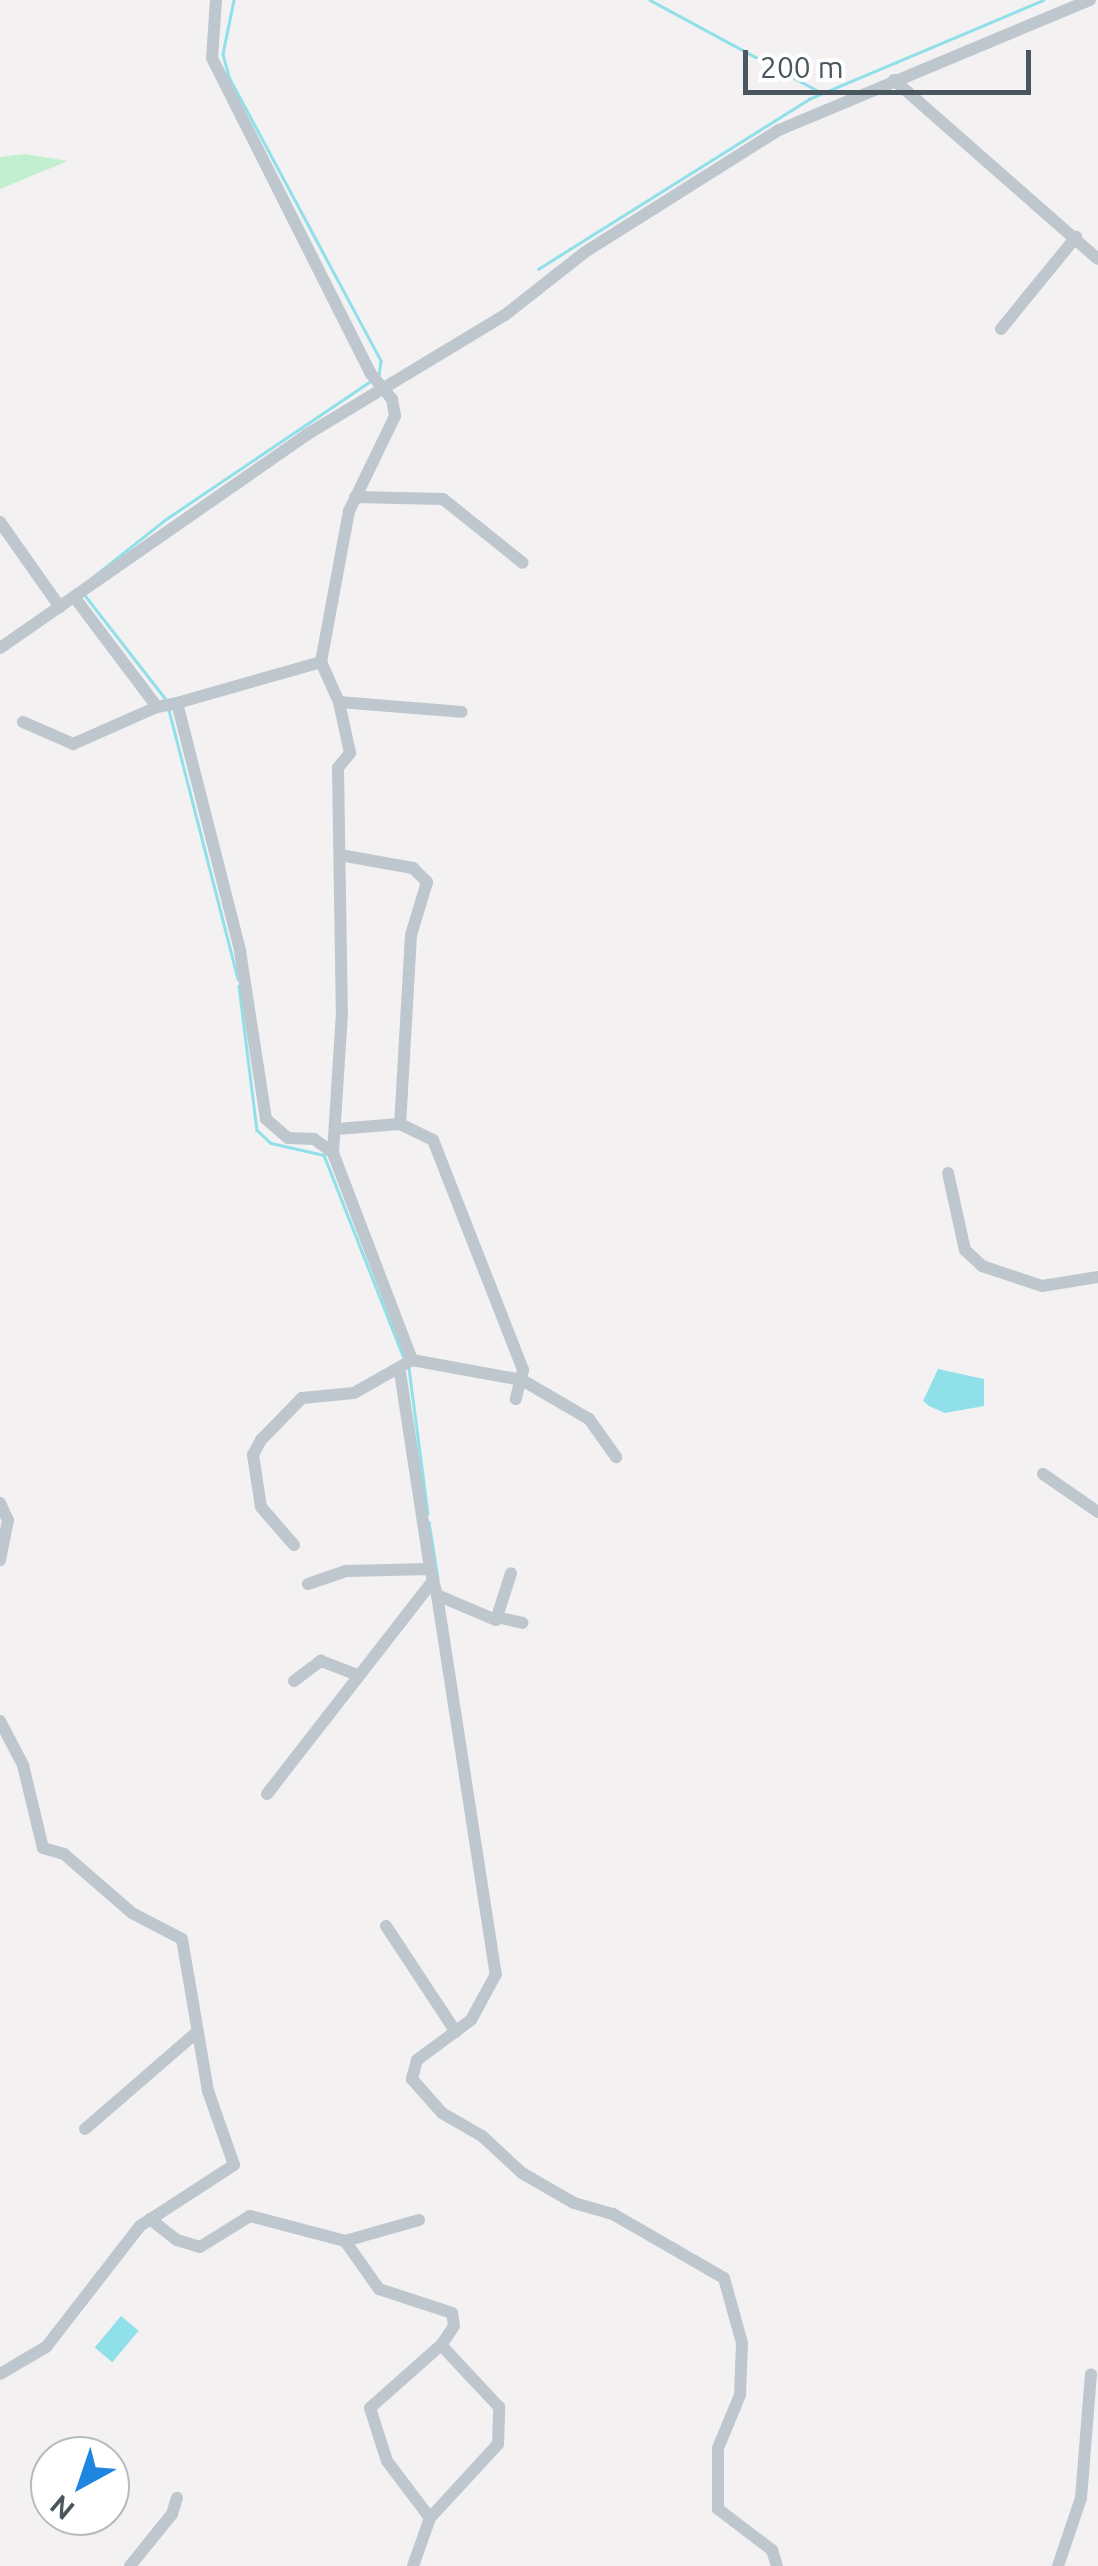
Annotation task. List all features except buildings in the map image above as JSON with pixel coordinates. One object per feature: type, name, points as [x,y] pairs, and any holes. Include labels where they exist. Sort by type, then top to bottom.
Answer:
[{"type":"street","points":[[216,0],[212,58],[376,382],[392,399],[395,416],[355,497],[321,662],[340,702],[350,753],[338,768],[337,1128],[332,1153],[407,1366],[433,1582],[496,1974],[486,2000],[411,2071],[424,2097],[522,2174],[574,2203],[613,2214],[724,2278],[742,2343],[740,2396],[718,2448],[718,2509],[772,2550],[776,2566]]},
{"type":"street","points":[[0,648],[376,382],[506,315],[585,252],[779,130],[1090,0]]},
{"type":"street","points":[[894,80],[911,101],[1098,259]]},
{"type":"street","points":[[1001,329],[1076,237]]},
{"type":"street","points":[[355,497],[443,499],[523,564]]},
{"type":"street","points":[[0,522],[60,607]]},
{"type":"street","points":[[80,594],[167,705],[240,950],[266,1119],[288,1138],[314,1139],[332,1153]]},
{"type":"street","points":[[23,722],[57,741],[84,742],[167,705],[321,662]]},
{"type":"street","points":[[340,702],[462,712]]},
{"type":"street","points":[[340,854],[413,868],[428,882],[412,935],[400,1124]]},
{"type":"street","points":[[337,1128],[400,1124],[433,1140],[443,1158],[522,1380],[516,1399]]},
{"type":"street","points":[[948,1173],[964,1250],[982,1266],[1042,1286],[1098,1278]]},
{"type":"street","points":[[294,1545],[261,1507],[253,1455],[261,1440],[302,1398],[354,1393],[407,1366],[522,1380],[588,1419],[616,1457]]},
{"type":"street","points":[[1042,1474],[1098,1512]]},
{"type":"street","points":[[0,1503],[8,1520],[0,1560]]},
{"type":"street","points":[[308,1584],[346,1572],[433,1582],[488,1618],[522,1623]]},
{"type":"street","points":[[502,1618],[511,1572]]},
{"type":"street","points":[[266,1794],[356,1674],[433,1582]]},
{"type":"street","points":[[294,1681],[320,1662],[356,1674]]},
{"type":"street","points":[[0,1722],[22,1766],[42,1848],[64,1854],[132,1912],[182,1940],[208,2091],[234,2165],[150,2219],[46,2347],[0,2374]]},
{"type":"street","points":[[386,1926],[456,2032]]},
{"type":"street","points":[[84,2130],[197,2032]]},
{"type":"street","points":[[150,2219],[178,2240],[200,2247],[250,2216],[345,2241],[418,2220]]},
{"type":"street","points":[[345,2241],[380,2289],[452,2313],[454,2326],[441,2345],[370,2408],[388,2461],[430,2518]]},
{"type":"street","points":[[413,2566],[430,2518],[498,2444],[501,2416],[441,2345]]},
{"type":"street","points":[[1058,2566],[1081,2498],[1092,2374]]},
{"type":"street","points":[[130,2566],[172,2514],[177,2498]]},
{"type":"green space","points":[[25,154],[68,161],[0,189],[0,157]]},
{"type":"water","points":[[938,1369],[984,1379],[984,1406],[945,1413],[929,1406],[923,1401]]},
{"type":"water","points":[[121,2316],[139,2331],[112,2362],[95,2347]]},
{"type":"waterway","points":[[234,0],[223,54],[229,77],[381,361],[379,375]]},
{"type":"waterway","points":[[650,0],[820,92]]},
{"type":"waterway","points":[[538,269],[809,99],[1043,0]]},
{"type":"waterway","points":[[79,588],[166,519],[372,380]]},
{"type":"waterway","points":[[84,594],[165,698]]},
{"type":"waterway","points":[[169,710],[238,979]]},
{"type":"waterway","points":[[239,986],[257,1130],[271,1143],[324,1155],[403,1356]]},
{"type":"waterway","points":[[409,1368],[428,1514]]},
{"type":"waterway","points":[[429,1522],[438,1578]]}]
